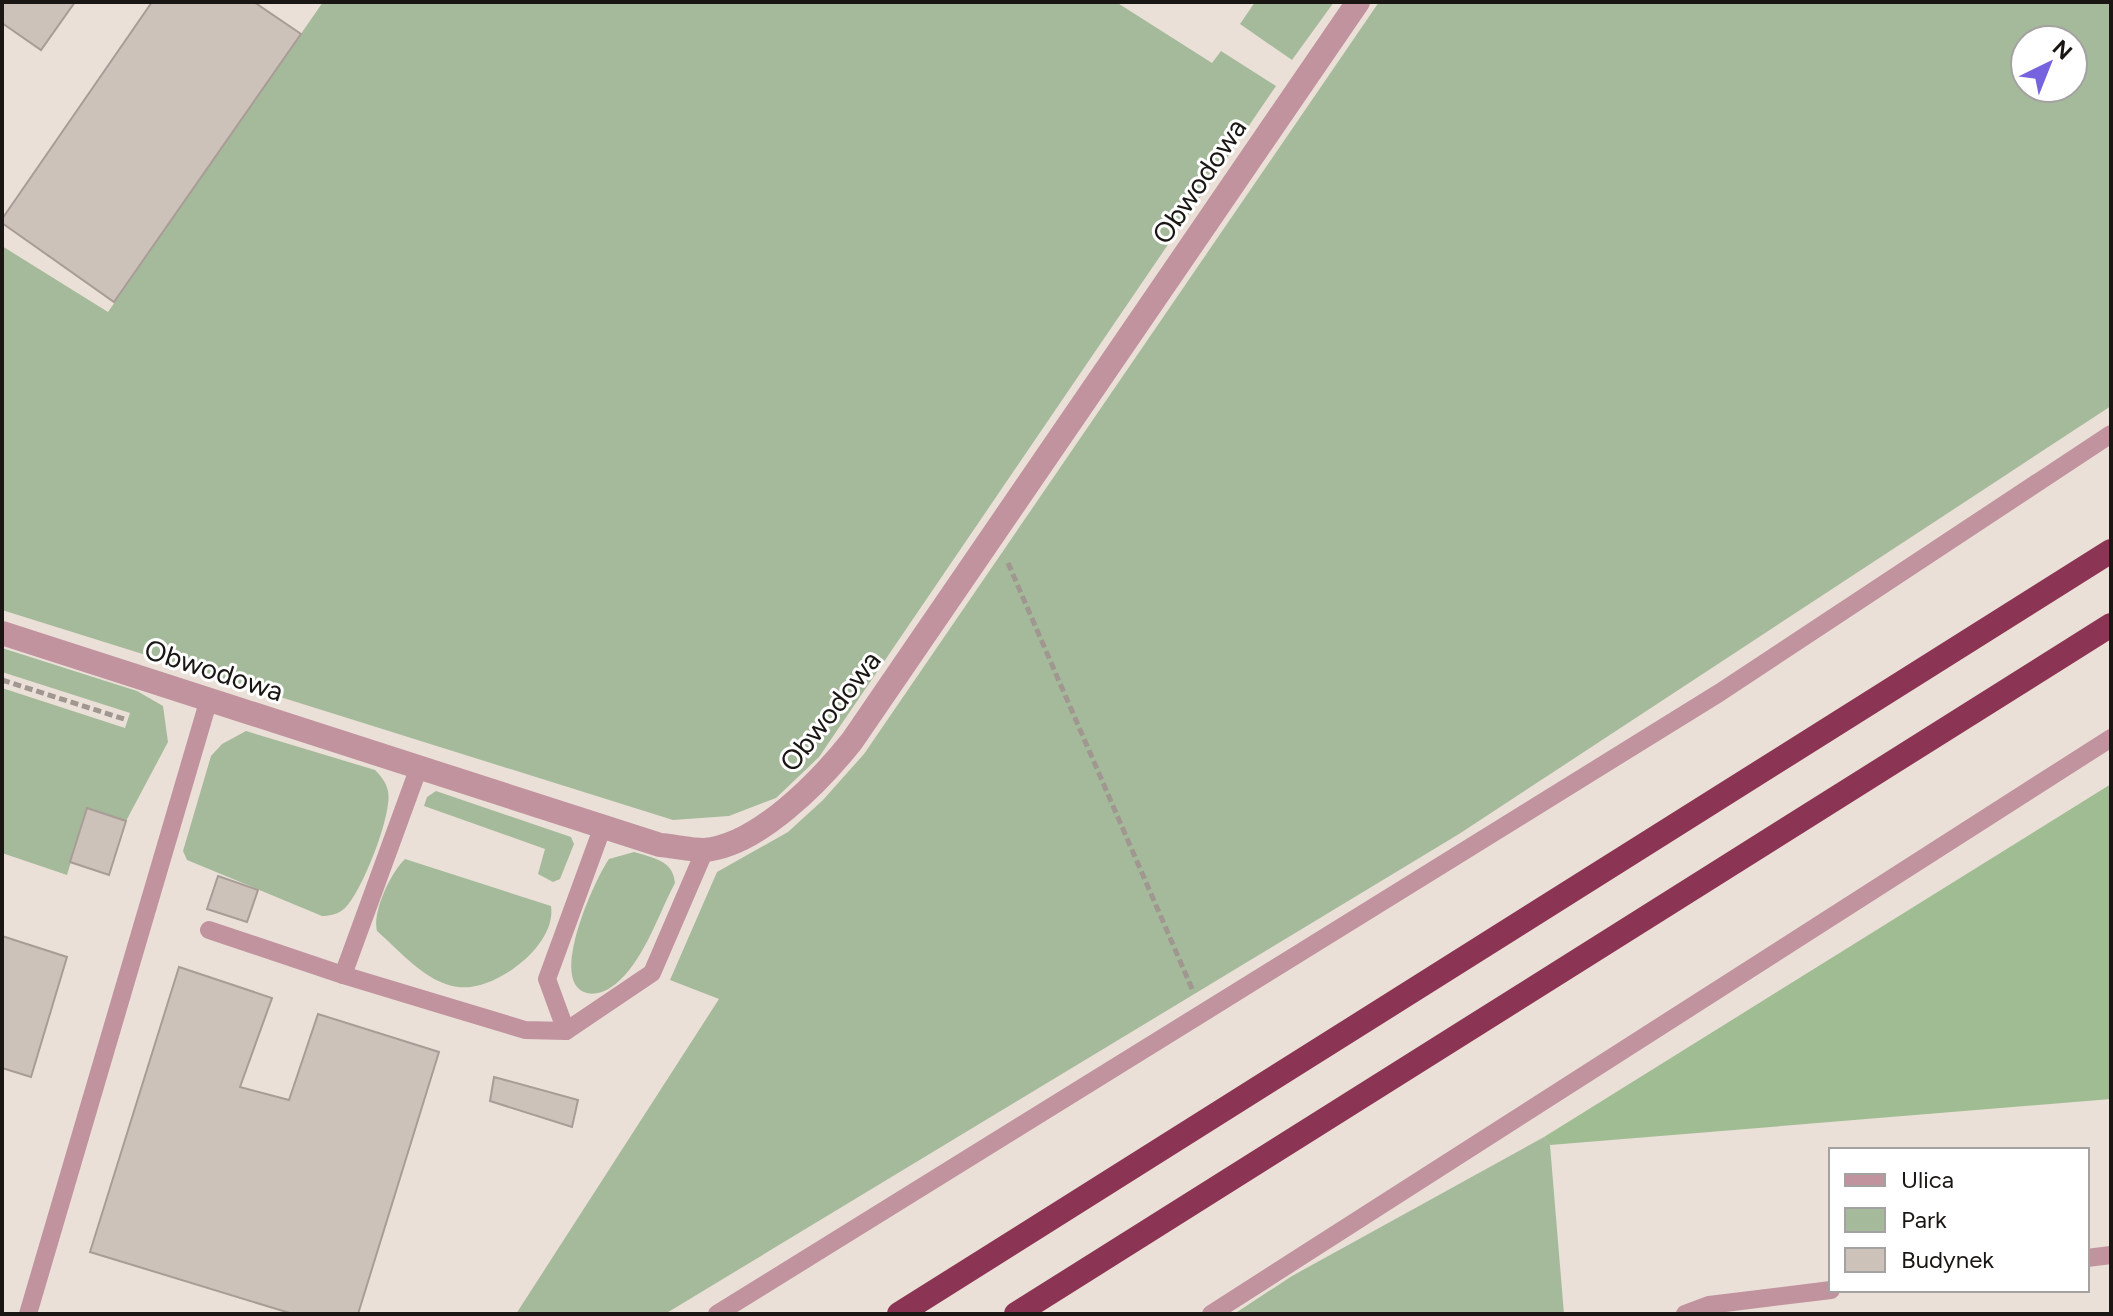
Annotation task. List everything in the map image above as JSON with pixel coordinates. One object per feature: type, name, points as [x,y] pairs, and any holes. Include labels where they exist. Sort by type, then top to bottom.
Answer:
[{"type":"highway","points":[[899,1314],[2111,551]]},
{"type":"highway","points":[[1016,1314],[2111,625]]},
{"type":"street","name":"Obwodowa","points":[[2,633],[660,845],[705,850],[765,823],[825,775],[852,741],[1358,2]]},
{"type":"lane","points":[[717,1314],[1719,693],[2111,434]]},
{"type":"lane","points":[[28,1314],[209,699]]},
{"type":"lane","points":[[1211,1314],[2111,738]]},
{"type":"lane","points":[[343,975],[419,767]]},
{"type":"lane","points":[[566,1031],[547,979],[603,826]]},
{"type":"lane","points":[[209,930],[343,975],[525,1030],[566,1031],[652,973],[705,850]]},
{"type":"lane","points":[[2089,1258],[2111,1255]]},
{"type":"lane","points":[[1685,1314],[1709,1305],[1829,1290]]},
{"type":"path","points":[[995,533],[1202,1011]]},
{"type":"path","points":[[2,680],[124,719]]},
{"type":"green space","points":[[323,2],[1116,2],[1212,63],[1221,51],[1276,86],[819,757],[776,798],[729,816],[673,820],[2,610],[2,246],[108,312]]},
{"type":"green space","points":[[1255,2],[1334,2],[1292,60],[1240,24]]},
{"type":"green space","points":[[1379,2],[2111,2],[2111,406],[1459,834],[665,1314],[516,1314],[719,999],[670,980],[717,872],[788,832],[823,800],[864,754]]},
{"type":"green space","points":[[2,648],[137,691],[163,706],[168,742],[126,821],[87,809],[67,875],[2,853],[2,688],[125,728],[130,713],[2,672]]},
{"type":"green space","points":[[246,731],[375,770],[385,782],[388,791],[386,816],[375,852],[360,886],[340,912],[322,916],[187,860],[183,851],[211,756],[222,744]]},
{"type":"green space","points":[[2111,784],[2111,1099],[1550,1145],[1544,1137]]},
{"type":"green space","points":[[436,791],[571,837],[574,844],[560,879],[553,882],[538,874],[545,849],[424,806],[427,797]]},
{"type":"green space","points":[[634,852],[666,865],[675,883],[644,947],[629,970],[609,988],[587,993],[576,985],[572,971],[573,951],[585,908],[609,859]]},
{"type":"green space","points":[[405,859],[551,906],[550,921],[544,936],[534,951],[505,974],[473,987],[446,984],[424,973],[377,931],[377,914],[384,893]]},
{"type":"green space","points":[[1544,1137],[1550,1145],[1564,1314],[1234,1314],[1292,1276]]},
{"type":"building","points":[[2,2],[75,2],[41,50],[2,23]]},
{"type":"building","points":[[152,2],[254,2],[301,34],[114,302],[2,223],[2,219]]},
{"type":"building","points":[[87,808],[126,821],[109,875],[70,862]]},
{"type":"building","points":[[218,876],[258,890],[247,922],[207,909]]},
{"type":"building","points":[[2,936],[67,957],[31,1077],[2,1068]]},
{"type":"building","points":[[179,967],[272,998],[240,1087],[289,1100],[318,1014],[439,1052],[358,1314],[293,1314],[90,1252]]},
{"type":"building","points":[[494,1077],[578,1100],[572,1127],[490,1101]]}]
